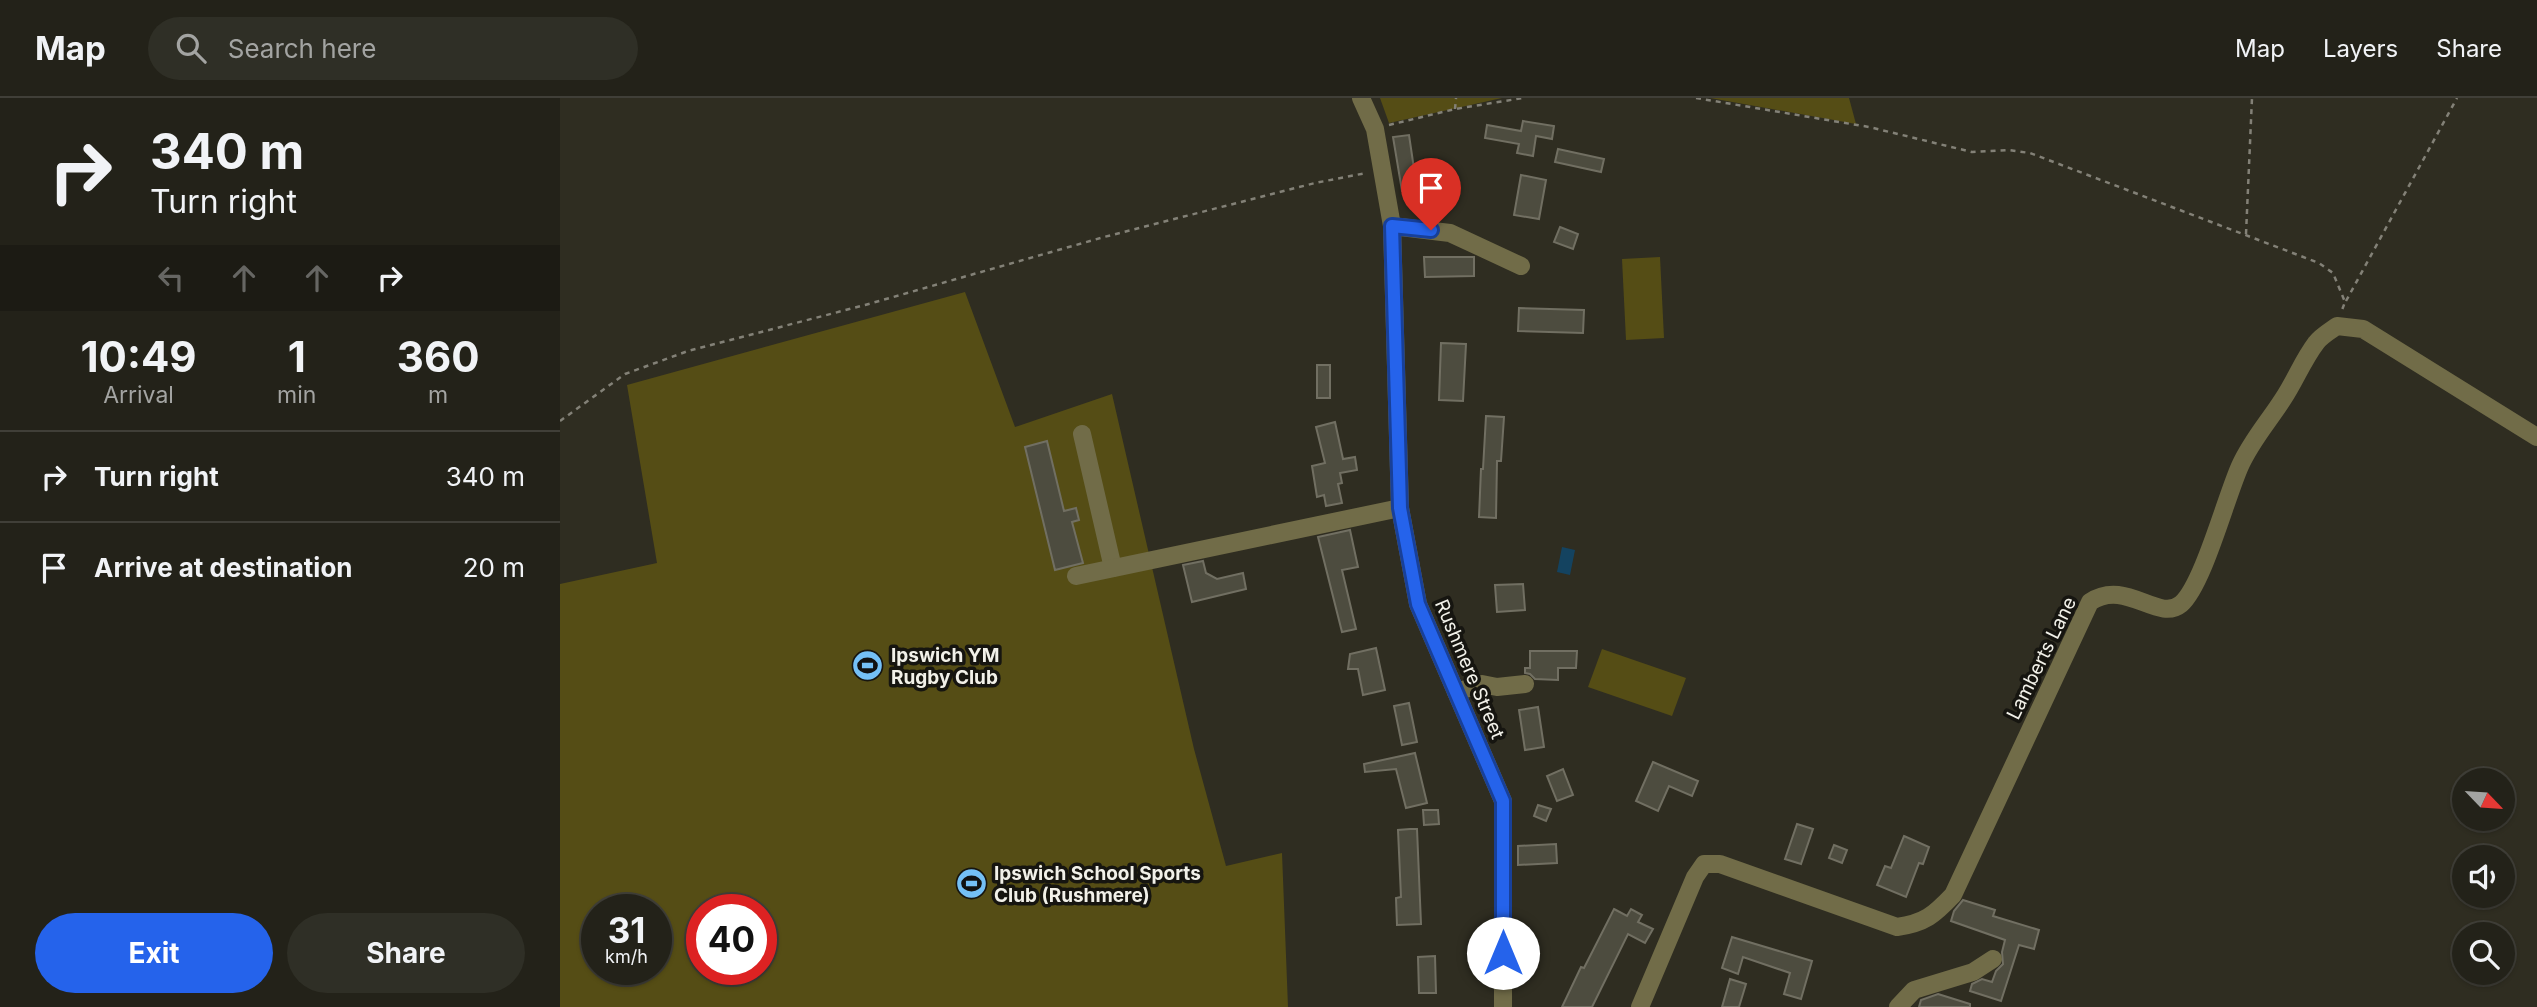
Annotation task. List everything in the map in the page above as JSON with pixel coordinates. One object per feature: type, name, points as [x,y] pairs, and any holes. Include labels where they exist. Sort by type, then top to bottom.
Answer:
[{"type":"street","name":"Rushmere Street","points":[[1361,98],[1375,129],[1392,226],[1400,508],[1418,604],[1503,801],[1503,1007]]},
{"type":"street","points":[[1392,226],[1450,233],[1521,266]]},
{"type":"street","points":[[2337,326],[2363,329],[2537,437]]},
{"type":"street","name":"Lamberts Lane","points":[[1640,1007],[1703,864],[1720,864],[1897,928],[1918,924],[1936,913],[1953,895],[2090,602],[2101,595],[2113,593],[2127,595],[2159,608],[2169,609],[2180,605],[2197,579],[2240,466],[2254,440],[2283,399],[2317,341],[2337,326]]},
{"type":"street","points":[[1082,434],[1113,568]]},
{"type":"street","points":[[1076,576],[1400,508]]},
{"type":"street","points":[[1456,692],[1482,684],[1497,687],[1525,684]]},
{"type":"street","points":[[1898,1007],[1914,990],[1973,972],[1993,959]]},
{"type":"path","points":[[1455,108],[1456,98]]},
{"type":"path","points":[[1375,129],[1455,108],[1523,98]]},
{"type":"path","points":[[1696,98],[1869,127],[1972,152],[2008,150],[2030,153],[2319,263],[2333,273],[2345,302]]},
{"type":"path","points":[[2246,234],[2252,98]]},
{"type":"path","points":[[2337,326],[2345,302],[2457,98]]},
{"type":"path","points":[[560,421],[625,374],[688,351],[865,305],[1104,237],[1315,183],[1383,170]]},
{"type":"shaded area","points":[[1380,98],[1502,98],[1389,123]]},
{"type":"shaded area","points":[[1710,98],[1849,98],[1856,124]]},
{"type":"shaded area","points":[[1660,257],[1664,338],[1626,340],[1622,259]]},
{"type":"shaded area","name":"Ipswich YM Rugby Club","points":[[965,292],[1015,427],[1112,394],[1194,749],[1226,866],[1282,853],[1288,1007],[560,1007],[560,584],[657,563],[627,385]]},
{"type":"shaded area","points":[[1602,649],[1686,678],[1672,716],[1588,687]]},
{"type":"water","points":[[1562,547],[1575,550],[1570,575],[1557,572]]},
{"type":"building","points":[[1523,121],[1554,126],[1552,139],[1536,136],[1533,156],[1517,153],[1519,144],[1485,138],[1487,125],[1521,131]]},
{"type":"building","points":[[1409,135],[1417,189],[1402,191],[1393,137]]},
{"type":"building","points":[[1558,149],[1604,159],[1601,172],[1555,162]]},
{"type":"building","points":[[1521,175],[1546,180],[1539,219],[1514,215]]},
{"type":"building","points":[[1560,227],[1578,234],[1573,249],[1554,242]]},
{"type":"building","points":[[1424,257],[1474,257],[1474,276],[1425,277]]},
{"type":"building","points":[[1519,308],[1584,310],[1583,333],[1518,331]]},
{"type":"building","points":[[1441,343],[1466,344],[1463,401],[1439,400]]},
{"type":"building","points":[[1317,365],[1330,365],[1330,398],[1317,398]]},
{"type":"building","points":[[1486,416],[1504,417],[1501,461],[1497,461],[1496,518],[1479,517]]},
{"type":"building","points":[[1335,422],[1343,459],[1355,457],[1357,470],[1340,473],[1342,483],[1338,484],[1342,503],[1326,506],[1324,495],[1317,497],[1312,466],[1325,463],[1316,427]]},
{"type":"building","points":[[1047,441],[1064,511],[1076,508],[1079,520],[1072,522],[1083,563],[1055,570],[1025,447]]},
{"type":"building","points":[[1350,530],[1358,567],[1342,570],[1356,629],[1342,632],[1318,537]]},
{"type":"building","points":[[1203,561],[1206,573],[1217,579],[1243,573],[1246,589],[1192,602],[1183,565]]},
{"type":"building","points":[[1523,584],[1525,610],[1497,612],[1495,585]]},
{"type":"building","points":[[1376,648],[1385,690],[1363,695],[1358,669],[1348,669],[1350,654]]},
{"type":"building","points":[[1530,651],[1577,651],[1576,668],[1558,668],[1558,680],[1535,679],[1525,673],[1525,668],[1530,668]]},
{"type":"building","points":[[1409,703],[1417,742],[1402,745],[1394,706]]},
{"type":"building","points":[[1538,707],[1544,747],[1525,750],[1519,710]]},
{"type":"building","points":[[1415,753],[1427,803],[1406,808],[1396,769],[1365,772],[1364,764]]},
{"type":"building","points":[[1653,762],[1698,781],[1692,796],[1669,786],[1658,811],[1636,801]]},
{"type":"building","points":[[1563,769],[1573,795],[1557,801],[1547,776]]},
{"type":"building","points":[[1538,805],[1551,809],[1546,821],[1534,816]]},
{"type":"building","points":[[1423,810],[1438,810],[1439,824],[1424,825]]},
{"type":"building","points":[[1797,824],[1813,829],[1801,864],[1785,859]]},
{"type":"building","points":[[1417,829],[1421,924],[1397,925],[1396,898],[1401,897],[1398,830]]},
{"type":"building","points":[[1904,836],[1929,847],[1923,864],[1919,863],[1906,897],[1877,885],[1885,866],[1891,868]]},
{"type":"building","points":[[1556,844],[1557,863],[1518,865],[1518,846]]},
{"type":"building","points":[[1834,845],[1847,850],[1842,863],[1829,858]]},
{"type":"building","points":[[1963,900],[1995,910],[1993,916],[2039,930],[2034,949],[2019,945],[2001,1001],[1970,991],[1972,984],[1982,979],[1992,982],[1996,971],[2003,964],[2005,940],[1951,921],[1954,911]]},
{"type":"building","points":[[1614,909],[1627,916],[1631,909],[1642,915],[1638,922],[1653,929],[1645,943],[1628,934],[1592,1007],[1562,1007],[1581,967],[1584,968]]},
{"type":"building","points":[[1732,937],[1812,961],[1801,999],[1784,994],[1790,973],[1743,957],[1738,974],[1722,968]]},
{"type":"building","points":[[1435,956],[1436,993],[1419,993],[1418,957]]},
{"type":"building","points":[[1730,979],[1746,984],[1739,1007],[1722,1007]]},
{"type":"building","points":[[1938,994],[1970,1004],[1970,1007],[1919,1007],[1921,1000]]},
{"type":"place","name":"Ipswich YM Rugby Club","points":[[868,666]]},
{"type":"place","name":"Ipswich School Sports Club (Rushmere)","points":[[971,884]]},
{"type":"route","points":[[1431,230],[1392,226],[1400,508],[1418,604],[1503,801],[1503,953]]}]
